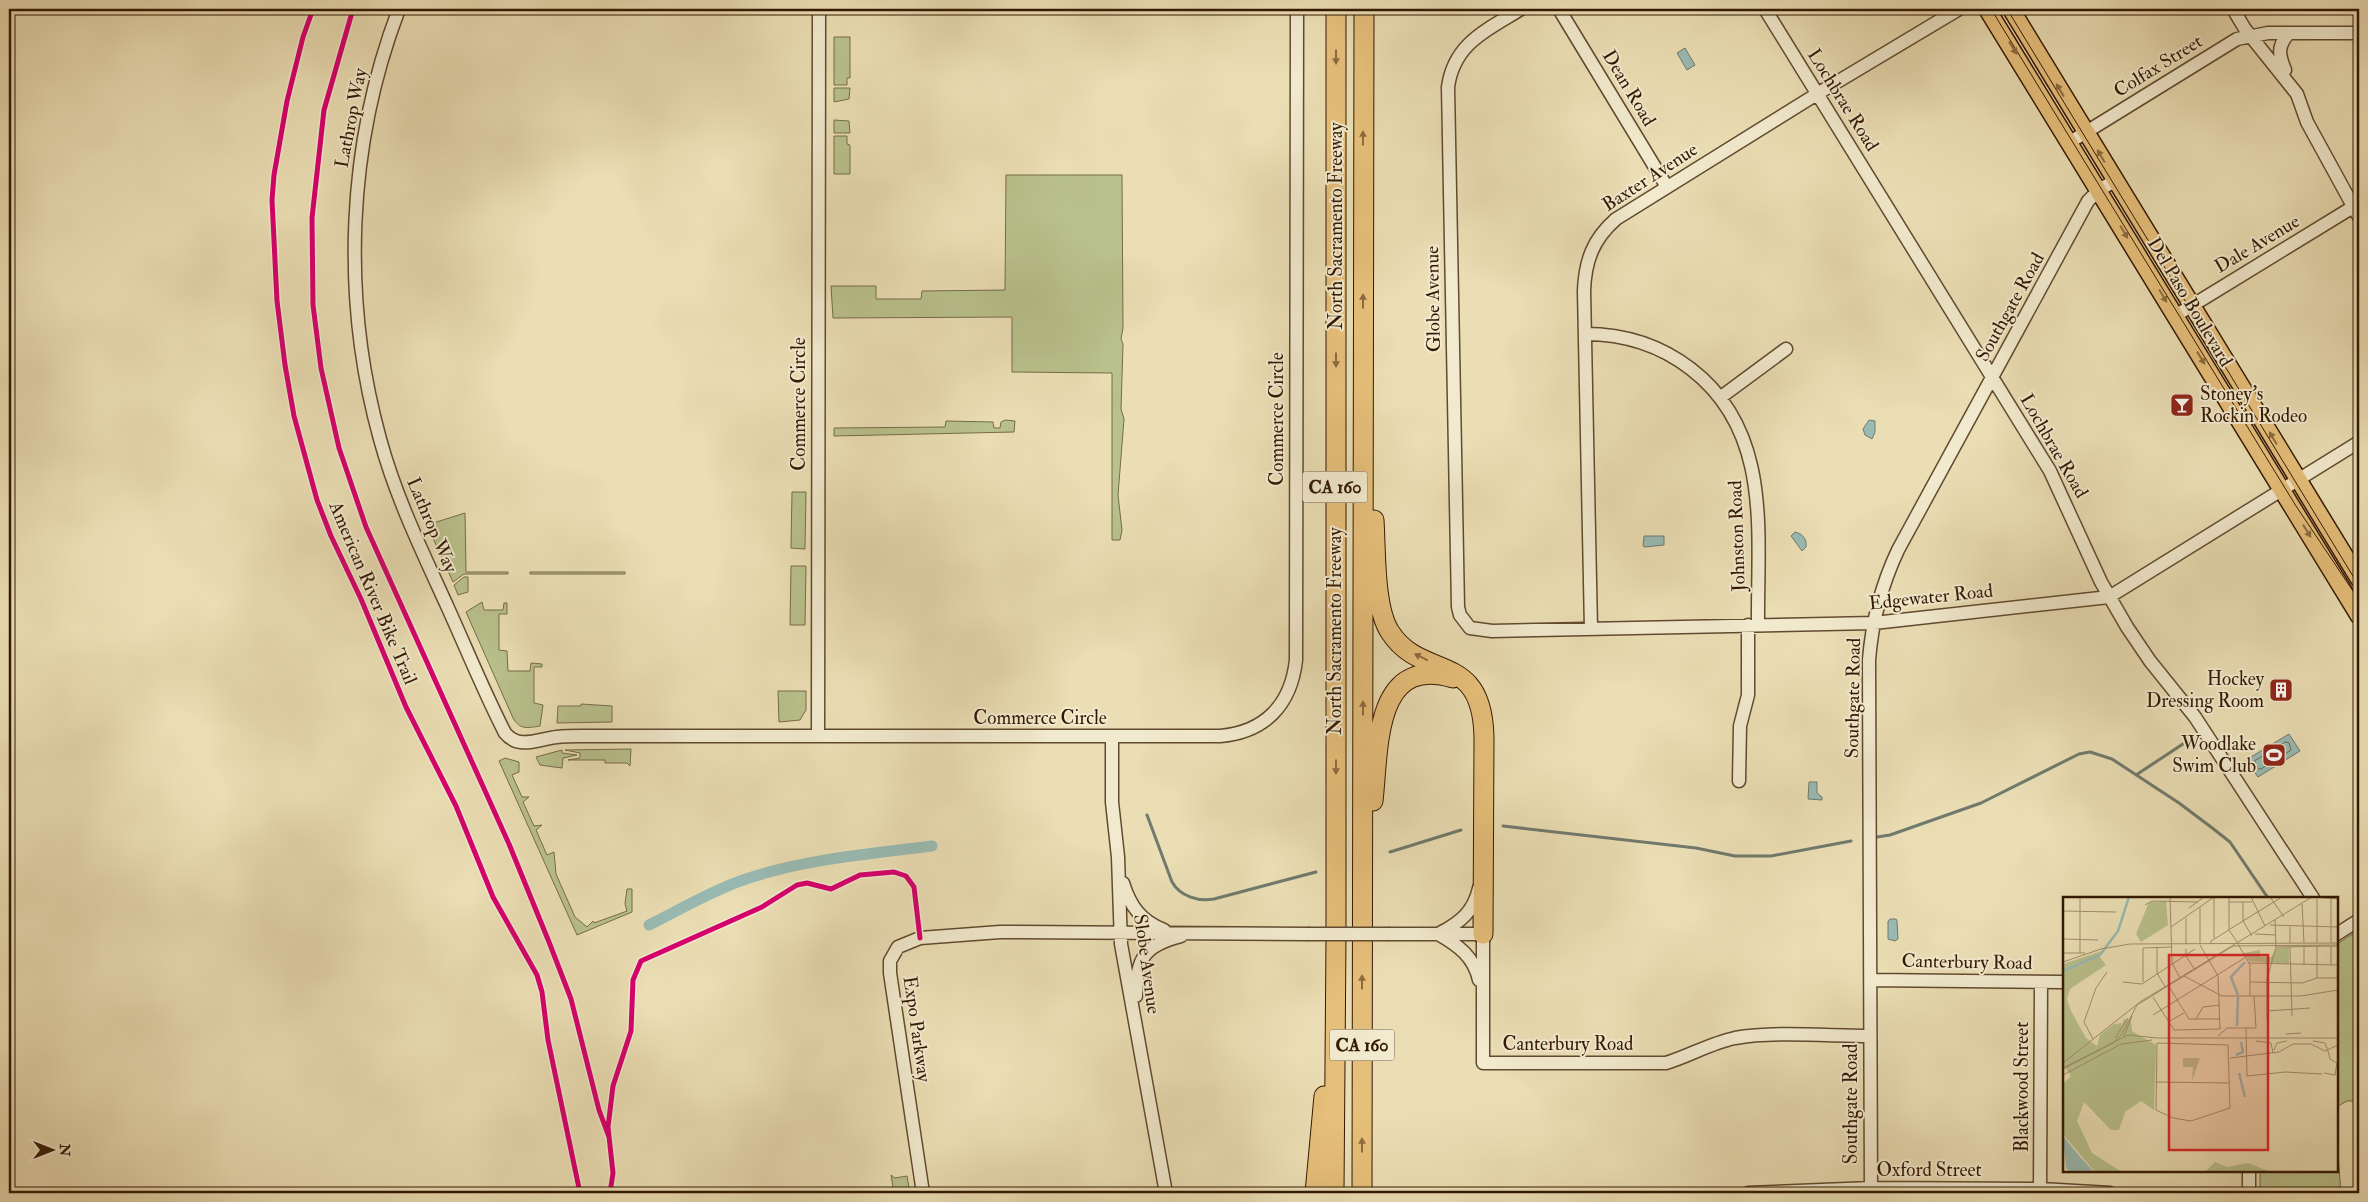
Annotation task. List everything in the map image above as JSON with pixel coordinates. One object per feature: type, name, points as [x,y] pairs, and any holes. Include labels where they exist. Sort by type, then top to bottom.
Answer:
[{"type":"highway","name":"North Sacramento Freeway","points":[[1334,1193],[1336,966],[1336,9]]},
{"type":"highway","name":"North Sacramento Freeway","points":[[1362,1193],[1364,9]]},
{"type":"highway","points":[[1363,350],[1382,615],[1390,633],[1404,648],[1448,669],[1464,681],[1478,699],[1484,723],[1483,934]]},
{"type":"highway","points":[[1363,897],[1382,719],[1389,698],[1403,683],[1421,676],[1440,675],[1464,681]]},
{"type":"highway","points":[[1314,1193],[1336,966]]},
{"type":"main road","name":"Del Paso Boulevard","points":[[1987,9],[2359,616]]},
{"type":"main road","name":"Del Paso Boulevard","points":[[2010,9],[2359,579]]},
{"type":"street","name":"Lathrop Way","points":[[399,9],[383,57],[371,104],[358,188],[355,272],[362,356],[380,439],[394,485],[505,733],[510,739],[524,743],[569,736],[818,736]]},
{"type":"street","name":"Commerce Circle","points":[[819,9],[818,736],[1112,737],[1213,736],[1243,732],[1258,726],[1273,715],[1290,690],[1294,674],[1297,9]]},
{"type":"street","name":"Globe Avenue","points":[[1464,623],[1458,606],[1448,87],[1452,67],[1462,49],[1477,36],[1521,9]]},
{"type":"street","name":"Dean Road","points":[[1559,9],[1668,187]]},
{"type":"street","name":"Lochbrae Road","points":[[1765,9],[2063,494],[2088,554],[2109,597],[2150,661],[2195,717],[2312,897]]},
{"type":"street","name":"Baxter Avenue","points":[[1591,629],[1584,276],[1586,264],[1594,243],[1616,219],[1817,94],[1959,9]]},
{"type":"street","points":[[2233,9],[2251,36],[2292,86]]},
{"type":"street","name":"Colfax Street","points":[[2070,142],[2228,44],[2251,36],[2359,33]]},
{"type":"street","points":[[2288,34],[2281,45],[2278,55],[2307,122],[2357,210]]},
{"type":"street","name":"Southgate Road","points":[[1871,1191],[1870,660],[1874,623],[1881,593],[1898,550],[2088,202],[2099,190],[2116,180]]},
{"type":"street","name":"Dale Avenue","points":[[2175,316],[2357,210]]},
{"type":"street","name":"Johnston Road","points":[[1585,334],[1631,339],[1658,349],[1682,362],[1707,382],[1721,397],[1740,428],[1755,475],[1753,625],[1748,695],[1740,726],[1739,781]]},
{"type":"street","points":[[1721,397],[1786,348]]},
{"type":"street","name":"Edgewater Road","points":[[1464,623],[1470,628],[1485,631],[1874,623],[2109,597],[2359,442]]},
{"type":"street","name":"Slobe Avenue","points":[[1112,737],[1112,802],[1118,865],[1121,932],[1166,1193]]},
{"type":"street","points":[[1118,865],[1126,891],[1135,911],[1148,922],[1168,931]]},
{"type":"street","points":[[1438,934],[1457,923],[1470,912],[1478,895],[1484,871]]},
{"type":"street","points":[[2338,933],[2359,920]]},
{"type":"street","name":"Expo Parkway","points":[[923,1193],[890,973],[890,961],[898,947],[920,938],[990,932],[1121,932]]},
{"type":"street","points":[[1121,932],[1483,934]]},
{"type":"street","points":[[1134,1013],[1136,978],[1141,960],[1150,949],[1167,940],[1198,933]]},
{"type":"street","points":[[1438,934],[1462,948],[1470,959],[1478,974],[1483,998]]},
{"type":"street","name":"Canterbury Road","points":[[1483,934],[1483,1063],[1666,1063],[1684,1058],[1716,1044],[1749,1036],[1870,1036]]},
{"type":"street","name":"Canterbury Road","points":[[1870,980],[2063,982]]},
{"type":"street","name":"Blackwood Street","points":[[2040,1191],[2041,982]]},
{"type":"street","points":[[2249,1172],[2250,1193]]},
{"type":"street","name":"Oxford Street","points":[[1748,1193],[2040,1191],[2110,1193]]},
{"type":"green space","points":[[834,37],[850,37],[850,78],[847,78],[847,85],[834,85]]},
{"type":"green space","points":[[834,88],[850,88],[849,99],[834,102]]},
{"type":"green space","points":[[834,120],[849,121],[850,133],[834,133]]},
{"type":"green space","points":[[834,136],[847,136],[847,144],[850,145],[850,174],[834,174]]},
{"type":"green space","points":[[1006,175],[1122,175],[1123,328],[1121,339],[1123,344],[1121,409],[1124,419],[1118,495],[1122,530],[1120,540],[1112,540],[1112,373],[1012,372],[1012,317],[833,318],[831,286],[876,286],[876,299],[921,299],[922,291],[1005,290]]},
{"type":"green space","points":[[1005,420],[1015,421],[1014,432],[834,436],[834,428],[945,427],[946,421],[993,422],[994,428],[1000,428],[1001,422]]},
{"type":"green space","points":[[792,492],[806,492],[805,549],[791,548]]},
{"type":"green space","points":[[465,513],[466,572],[508,572],[508,574],[464,574],[453,582],[427,525]]},
{"type":"green space","points":[[791,566],[806,566],[805,625],[790,625]]},
{"type":"green space","points":[[530,572],[625,572],[625,574],[530,574]]},
{"type":"green space","points":[[464,577],[468,577],[468,592],[458,595],[454,585]]},
{"type":"green space","points":[[482,602],[484,610],[503,610],[504,603],[507,603],[507,614],[499,614],[499,650],[507,651],[508,671],[530,671],[531,663],[542,664],[542,667],[534,667],[534,703],[543,705],[540,726],[524,727],[518,725],[513,718],[466,612]]},
{"type":"green space","points":[[778,691],[806,691],[806,710],[800,720],[779,722]]},
{"type":"green space","points":[[581,704],[612,706],[612,722],[557,723],[558,706],[581,706]]},
{"type":"green space","points":[[631,749],[630,766],[627,763],[605,763],[605,760],[568,760],[580,758],[580,753],[565,750]]},
{"type":"green space","points":[[562,750],[562,753],[577,755],[563,758],[562,768],[540,765],[536,757]]},
{"type":"green space","points":[[505,758],[519,762],[519,772],[512,775],[522,797],[529,797],[523,802],[534,826],[542,825],[536,830],[547,855],[554,852],[556,874],[575,917],[587,927],[593,921],[594,923],[627,911],[625,904],[627,889],[632,889],[632,912],[577,935],[499,761]]},
{"type":"green space","points":[[2359,930],[2359,1101],[2347,1101],[2338,1106],[2338,943]]},
{"type":"green space","points":[[2338,1155],[2341,1193],[2260,1193],[2260,1172],[2338,1172]]},
{"type":"green space","points":[[891,1175],[895,1178],[907,1176],[910,1193],[894,1193]]},
{"type":"water","points":[[1685,48],[1695,65],[1687,70],[1677,53]]},
{"type":"water","points":[[1869,420],[1875,421],[1875,432],[1872,439],[1865,435],[1863,429]]},
{"type":"water","points":[[1795,532],[1805,539],[1806,547],[1802,551],[1791,536]]},
{"type":"water","points":[[1644,536],[1664,536],[1664,545],[1645,547],[1643,546]]},
{"type":"water","points":[[2289,734],[2300,751],[2258,777],[2246,760]]},
{"type":"water","points":[[1809,782],[1817,782],[1817,793],[1822,797],[1822,800],[1808,799]]},
{"type":"water","points":[[1896,919],[1897,921],[1898,939],[1895,941],[1888,939],[1888,921]]},
{"type":"waterway","points":[[2136,775],[2195,736]]},
{"type":"waterway","points":[[1877,837],[1890,835],[1981,803],[2079,754],[2090,752],[2112,759],[2179,803],[2230,842],[2267,897]]},
{"type":"waterway","points":[[1147,815],[1172,882],[1175,887],[1190,897],[1202,900],[1214,899],[1316,872]]},
{"type":"waterway","points":[[1503,826],[1696,848],[1735,856],[1771,856],[1851,841]]},
{"type":"waterway","points":[[1390,852],[1461,830]]},
{"type":"waterway","points":[[649,925],[721,889],[768,872],[838,858],[932,846]]},
{"type":"tram line","points":[[1991,9],[2296,506],[2359,600]]},
{"type":"tram line","points":[[2007,9],[2359,586]]},
{"type":"cycle path","name":"American River Bike Trail","points":[[313,9],[303,37],[287,101],[274,175],[272,200],[277,301],[294,416],[317,500],[331,536],[361,599],[406,707],[456,806],[493,897],[537,975],[542,992],[548,1040],[580,1193]]},
{"type":"cycle path","name":"American River Bike Trail","points":[[353,9],[324,110],[312,218],[313,305],[321,368],[339,448],[366,527],[509,844],[549,942],[571,999],[599,1110],[609,1137]]},
{"type":"cycle path","points":[[610,1193],[613,1173],[608,1127],[613,1086],[631,1031],[633,980],[641,961],[762,907],[797,885],[807,883],[831,889],[860,875],[894,872],[906,876],[914,887],[920,938]]},
{"type":"place","name":"Stoney's Rockin Rodeo","points":[[2182,405]]},
{"type":"place","name":"Hockey Dressing Room","points":[[2281,690]]},
{"type":"place","name":"Woodlake Swim Club","points":[[2274,755]]}]
